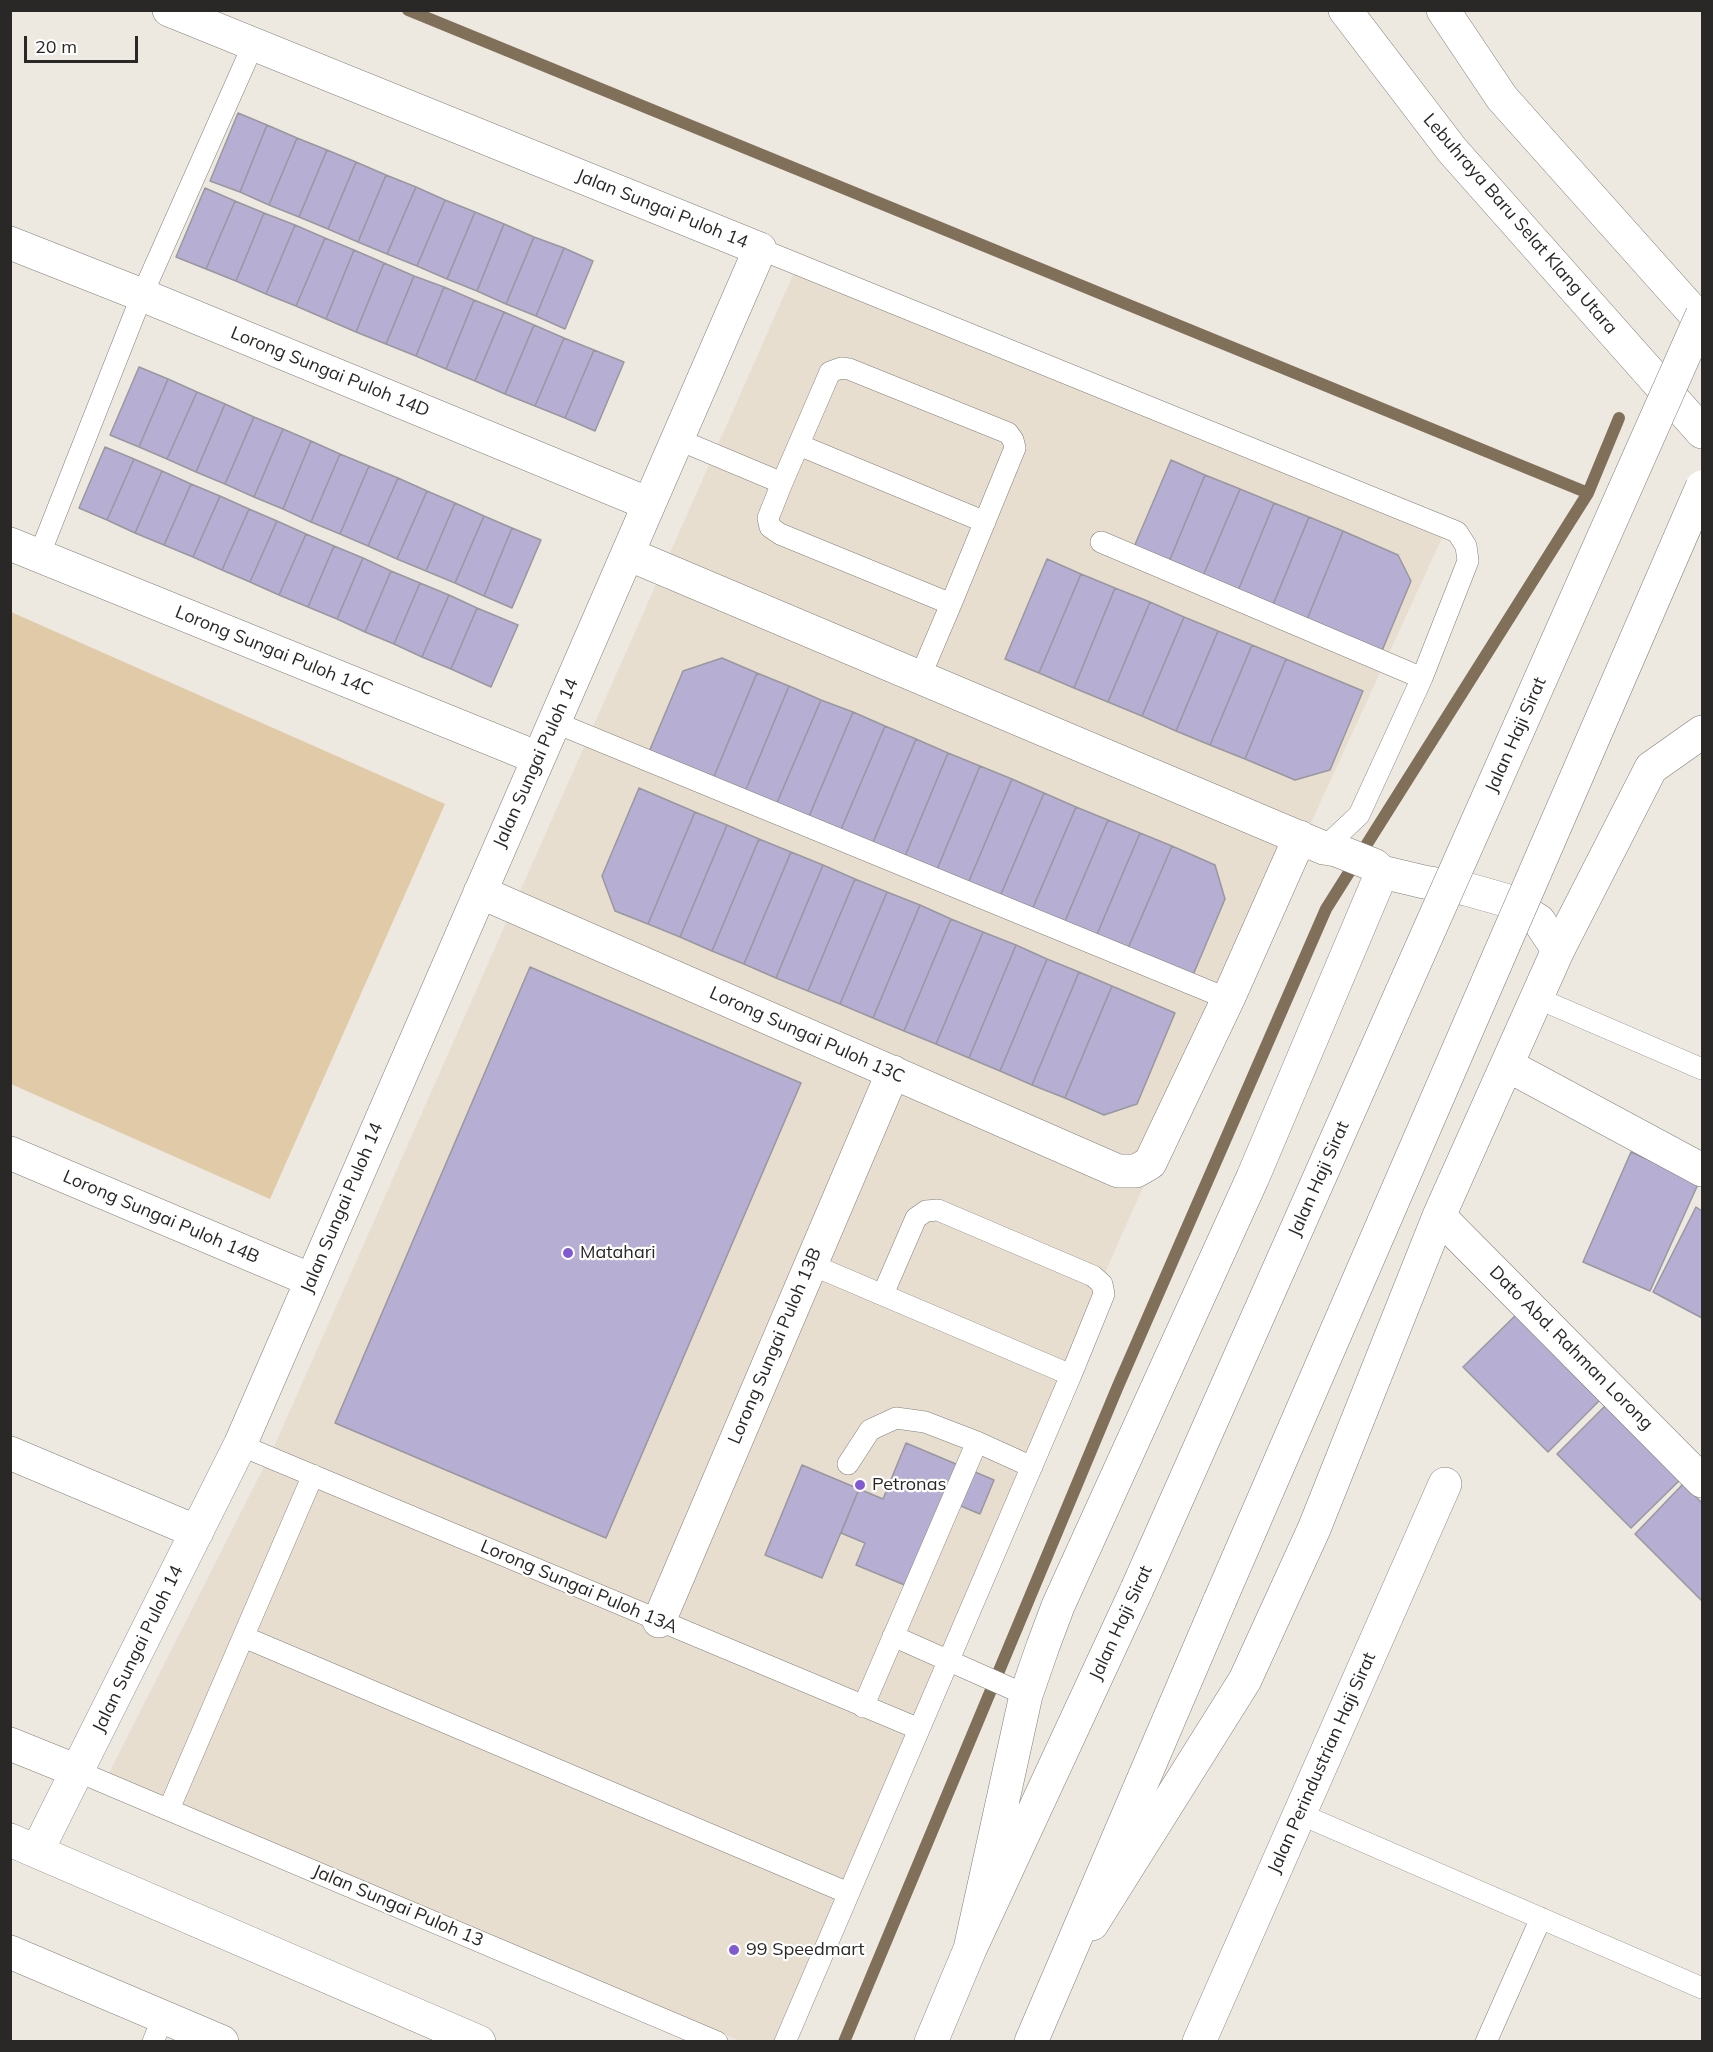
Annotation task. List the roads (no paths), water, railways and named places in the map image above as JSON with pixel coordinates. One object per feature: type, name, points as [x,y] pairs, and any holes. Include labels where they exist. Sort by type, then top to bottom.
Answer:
[{"type":"main road","name":"Jalan Sungai Puloh 14","points":[[24,1846],[77,1771],[240,1445],[760,249],[169,10]]},
{"type":"main road","name":"Lebuhraya Baru Selat Klang Utara","points":[[1345,10],[1452,150],[1702,432]]},
{"type":"main road","points":[[1443,10],[1502,98],[1702,322]]},
{"type":"main road","name":"Lorong Sungai Puloh 14D","points":[[10,243],[649,504]]},
{"type":"main road","name":"Jalan Haji Sirat","points":[[931,2042],[970,1949],[1137,1589],[1702,315]]},
{"type":"main road","points":[[1031,2042],[1702,487]]},
{"type":"main road","name":"Lorong Sungai Puloh 14C","points":[[25,550],[538,758]]},
{"type":"main road","points":[[628,554],[1378,868],[1424,882],[1466,889],[1505,900],[1539,921],[1558,950]]},
{"type":"main road","points":[[1059,1976],[1245,1680],[1314,1529],[1440,1216],[1558,950],[1652,768],[1702,732]]},
{"type":"main road","points":[[1228,999],[1320,845]]},
{"type":"main road","points":[[970,1949],[1017,1691],[1253,1177],[1378,868]]},
{"type":"main road","name":"Lorong Sungai Puloh 13C","points":[[480,892],[1118,1171],[1136,1171],[1150,1163],[1228,999]]},
{"type":"main road","points":[[1507,1065],[1702,1170]]},
{"type":"main road","name":"Lorong Sungai Puloh 13B","points":[[659,1620],[893,1072]]},
{"type":"main road","name":"Lorong Sungai Puloh 14B","points":[[10,1154],[311,1280]]},
{"type":"main road","name":"Dato Abd. Rahman Lorong","points":[[1440,1216],[1702,1481]]},
{"type":"main road","points":[[10,1453],[197,1532]]},
{"type":"main road","name":"Jalan Perindustrian Haji Sirat","points":[[1199,2042],[1445,1484]]},
{"type":"main road","points":[[10,1744],[77,1771]]},
{"type":"main road","points":[[24,1846],[478,2042]]},
{"type":"main road","points":[[10,1952],[158,2029],[222,2042]]},
{"type":"lane","points":[[25,550],[253,45]]},
{"type":"lane","points":[[760,249],[1457,532],[1466,546],[1468,561],[1422,678],[1359,815],[1320,845]]},
{"type":"lane","points":[[920,677],[951,604],[1015,448],[1013,440],[1008,433],[849,369],[841,368],[830,372],[768,518],[770,527],[780,534],[951,604]]},
{"type":"lane","points":[[677,439],[782,483]]},
{"type":"lane","points":[[800,444],[985,522]]},
{"type":"lane","points":[[1101,542],[1422,678]]},
{"type":"lane","points":[[554,722],[1228,999]]},
{"type":"lane","points":[[1537,998],[1702,1069]]},
{"type":"lane","points":[[785,2042],[1104,1294],[1102,1284],[1093,1276],[938,1210],[926,1211],[916,1218],[883,1294]]},
{"type":"lane","points":[[810,1264],[1071,1375]]},
{"type":"lane","points":[[848,1464],[870,1430],[896,1418],[925,1422],[1032,1467]]},
{"type":"lane","points":[[863,1707],[977,1442]]},
{"type":"lane","name":"Lorong Sungai Puloh 13A","points":[[240,1445],[919,1730]]},
{"type":"lane","points":[[169,1809],[313,1475]]},
{"type":"lane","points":[[893,1636],[1017,1691]]},
{"type":"lane","points":[[244,1637],[848,1893]]},
{"type":"lane","name":"Jalan Sungai Puloh 13","points":[[77,1771],[717,2042]]},
{"type":"lane","points":[[1300,1814],[1702,1988]]},
{"type":"lane","points":[[1486,2042],[1541,1918]]},
{"type":"waterway","points":[[408,10],[1588,493],[1326,909],[1118,1386],[844,2042]]},
{"type":"waterway","points":[[1588,493],[1619,418]]},
{"type":"place","name":"Matahari","points":[[568,1253]]},
{"type":"place","name":"Petronas","points":[[860,1485]]},
{"type":"place","name":"99 Speedmart","points":[[734,1950]]}]
